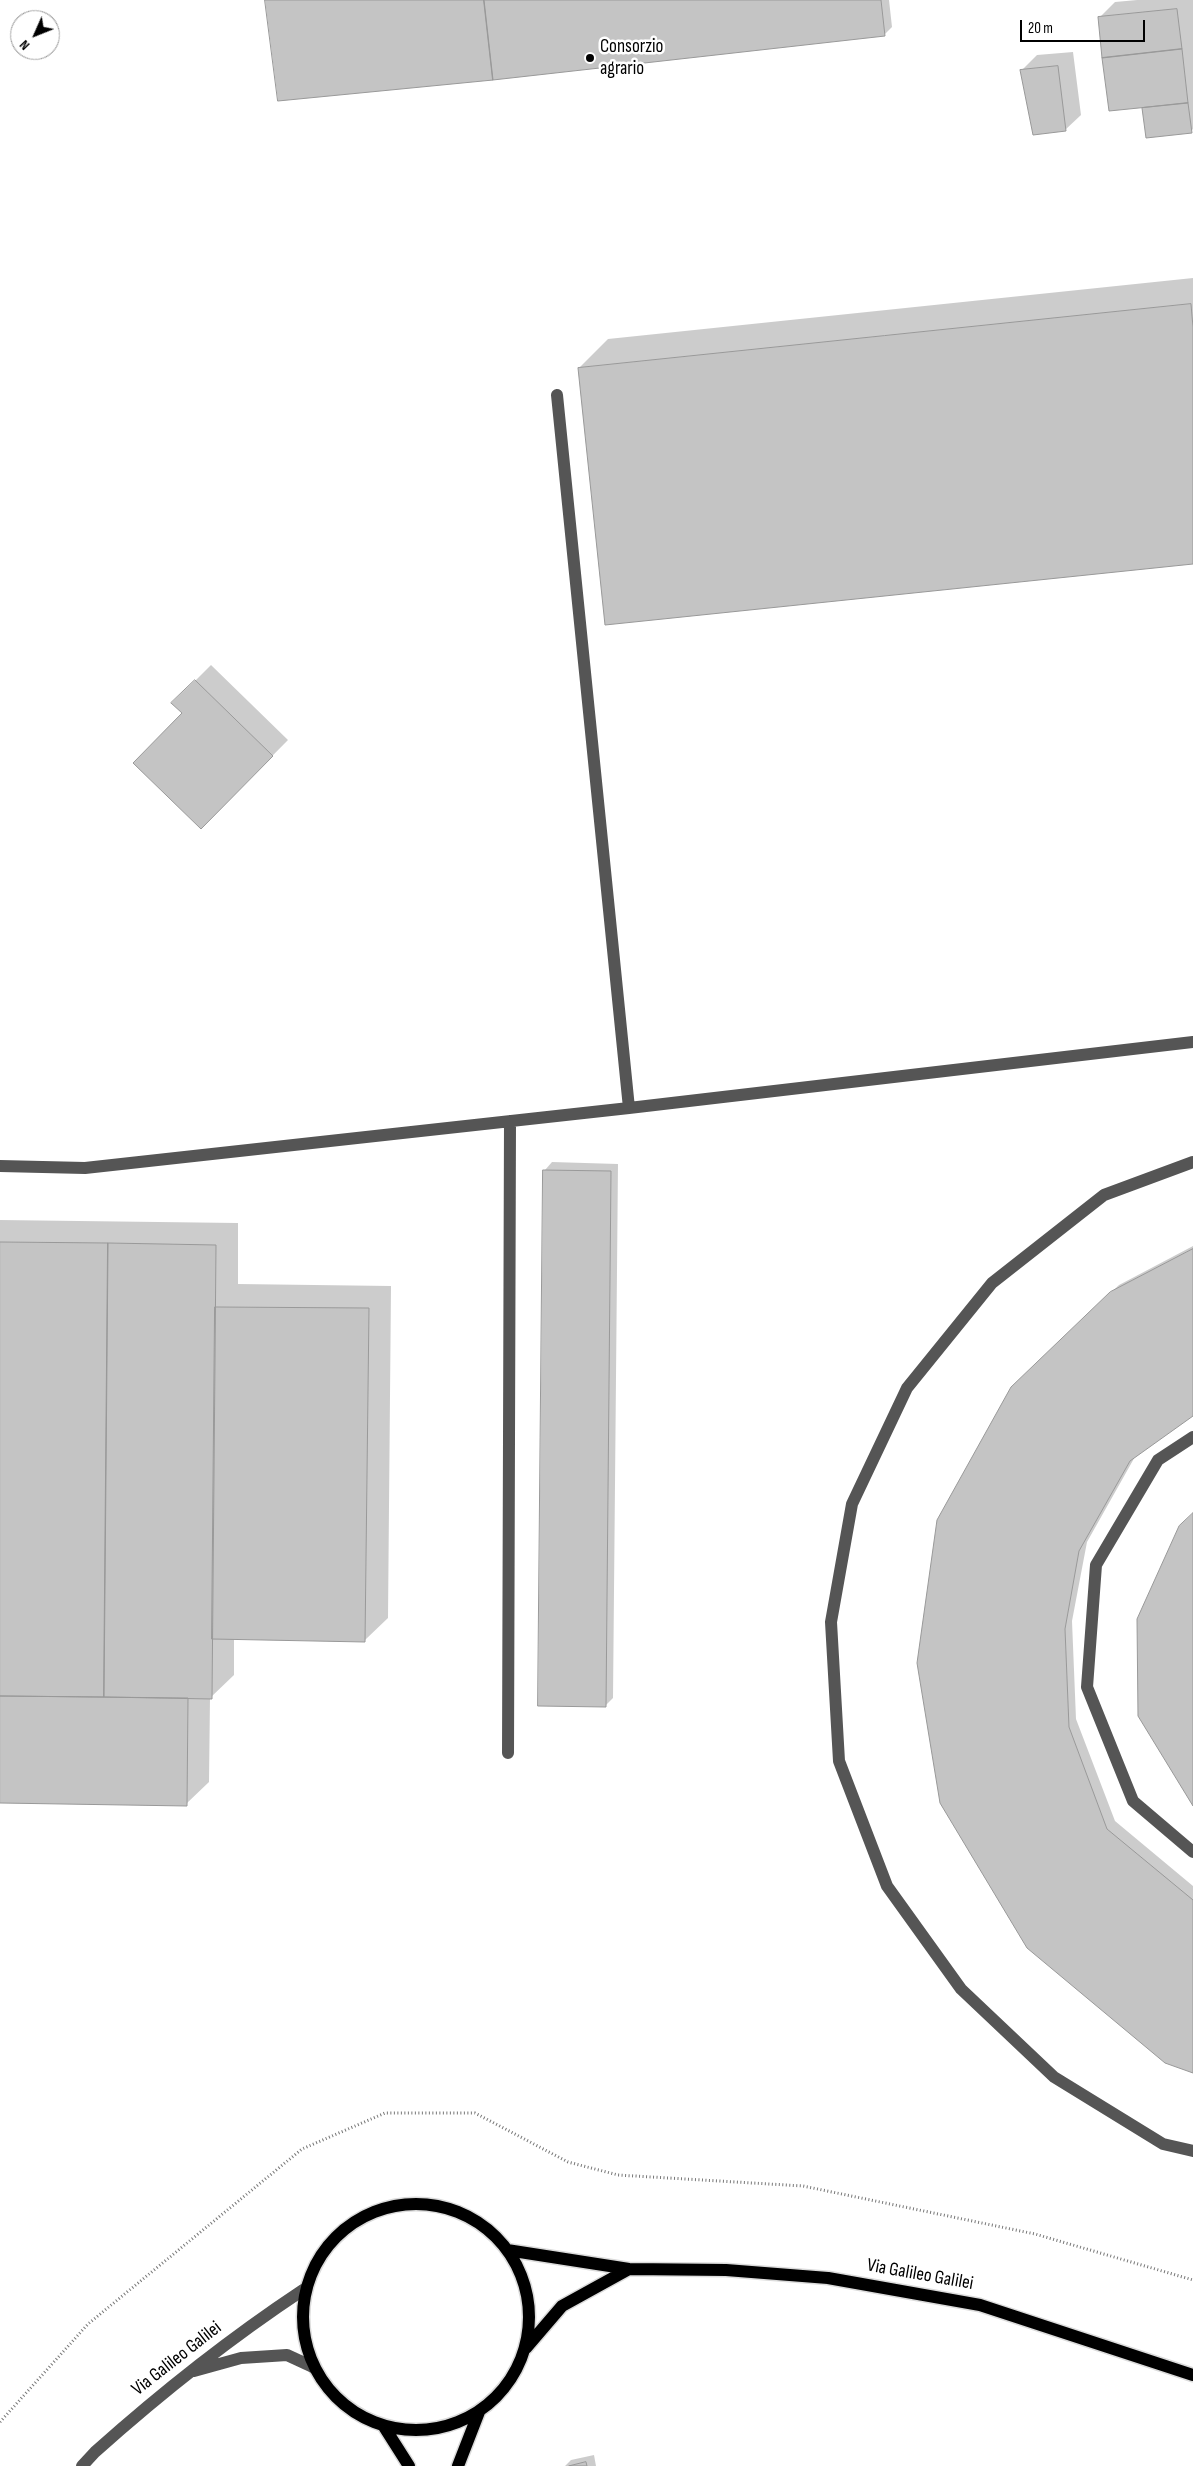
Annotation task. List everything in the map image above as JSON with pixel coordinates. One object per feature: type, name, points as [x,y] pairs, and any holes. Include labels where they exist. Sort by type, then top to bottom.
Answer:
[{"type":"main road","points":[[405,2204],[443,2207],[479,2223],[508,2250],[525,2284],[530,2324],[524,2350],[500,2393],[470,2418],[434,2430],[397,2430],[363,2418],[335,2396],[313,2367],[303,2332],[303,2290],[317,2261],[339,2233],[370,2214],[405,2204]]},
{"type":"main road","name":"Via Galileo Galilei","points":[[508,2250],[630,2269],[726,2270],[828,2278],[980,2305],[1193,2374]]},
{"type":"main road","name":"Via Galileo Galilei","points":[[524,2350],[562,2306],[630,2269]]},
{"type":"main road","points":[[458,2466],[479,2412]]},
{"type":"main road","points":[[383,2425],[409,2466]]},
{"type":"street","points":[[557,395],[629,1108]]},
{"type":"street","points":[[0,1166],[85,1168],[629,1108],[1193,1042]]},
{"type":"street","points":[[508,1753],[510,1121]]},
{"type":"street","points":[[1193,1162],[1104,1195],[992,1283],[907,1388],[852,1504],[832,1622],[839,1761],[887,1886],[961,1989],[1054,2077],[1163,2144],[1193,2151]]},
{"type":"street","points":[[1193,1437],[1158,1460],[1096,1565],[1087,1687],[1133,1801],[1193,1852]]},
{"type":"street","name":"Via Galileo Galilei","points":[[82,2466],[109,2439],[187,2373],[247,2327],[303,2290]]},
{"type":"street","points":[[187,2373],[241,2358],[287,2355],[313,2367]]},
{"type":"path","points":[[0,2422],[88,2324],[302,2149],[385,2114],[475,2114],[568,2162],[618,2175],[803,2186],[1035,2234],[1193,2280]]},
{"type":"building","points":[[265,0],[484,0],[493,80],[278,101]]},
{"type":"building","name":"Consorzio agrario","points":[[484,0],[881,0],[885,36],[493,80]]},
{"type":"building","points":[[1177,9],[1182,49],[1102,58],[1098,17]]},
{"type":"building","points":[[1182,49],[1188,103],[1109,111],[1102,58]]},
{"type":"building","points":[[1058,66],[1066,131],[1033,135],[1020,70]]},
{"type":"building","points":[[1188,103],[1192,133],[1146,138],[1142,108]]},
{"type":"building","points":[[1191,304],[1193,327],[1193,564],[605,625],[578,368]]},
{"type":"building","points":[[195,680],[273,756],[201,829],[133,763],[182,713],[171,703]]},
{"type":"building","points":[[543,1170],[611,1171],[606,1707],[538,1706]]},
{"type":"building","points":[[0,1242],[108,1243],[104,1697],[0,1696]]},
{"type":"building","points":[[108,1243],[216,1245],[212,1699],[104,1697]]},
{"type":"building","points":[[1193,1249],[1193,1416],[1130,1461],[1079,1551],[1065,1629],[1069,1727],[1107,1829],[1193,1900],[1193,2073],[1165,2063],[1027,1948],[940,1803],[917,1663],[937,1520],[1011,1387],[1110,1292]]},
{"type":"building","points":[[215,1307],[369,1308],[365,1642],[212,1639]]},
{"type":"building","points":[[1193,1513],[1193,1806],[1138,1716],[1137,1619],[1179,1526]]},
{"type":"building","points":[[0,1696],[188,1698],[187,1806],[0,1803]]},
{"type":"building","points":[[586,2462],[587,2466],[569,2466]]},
{"type":"place","name":"Consorzio agrario","points":[[590,58]]}]
